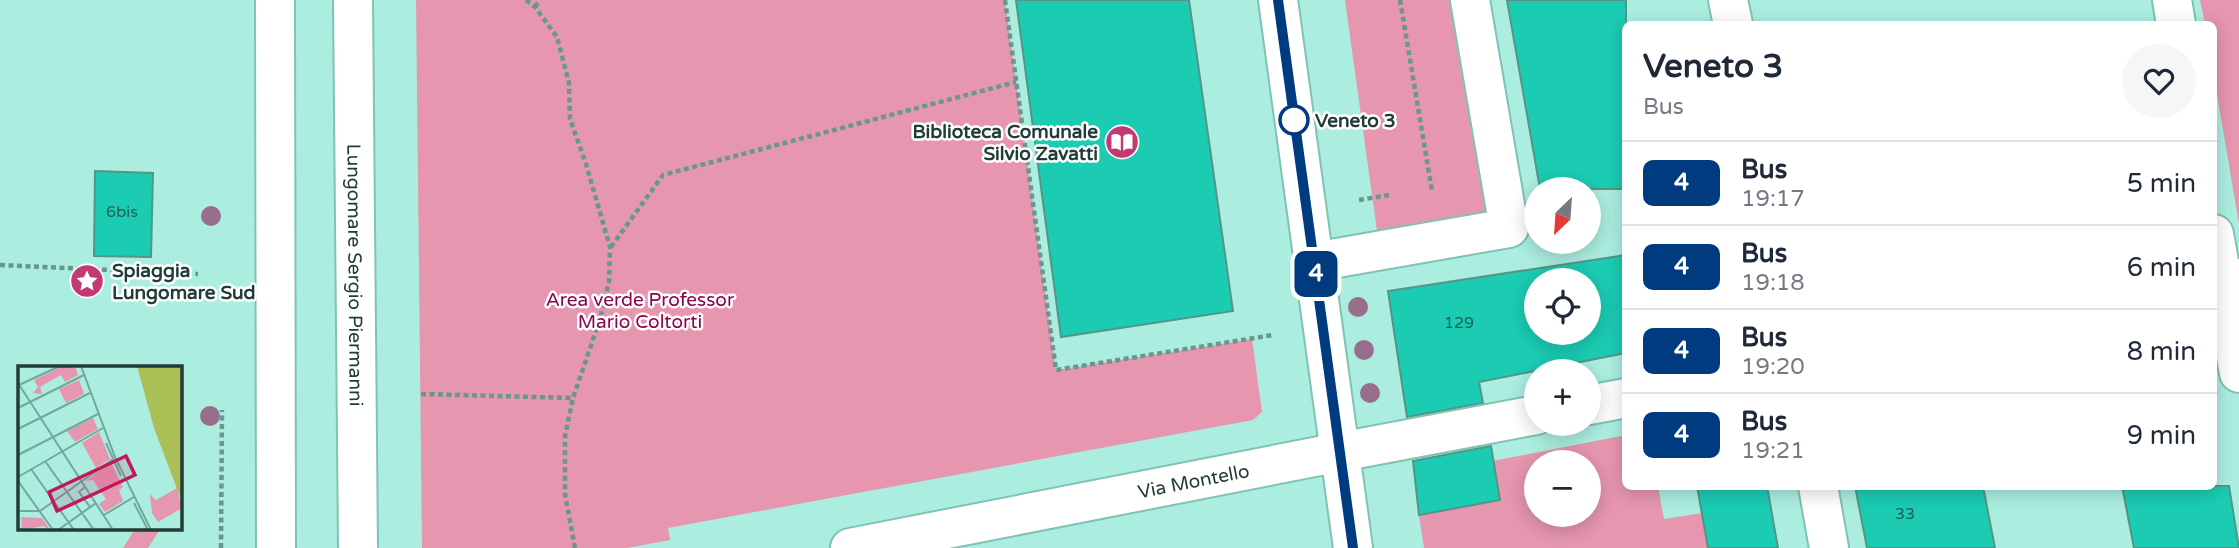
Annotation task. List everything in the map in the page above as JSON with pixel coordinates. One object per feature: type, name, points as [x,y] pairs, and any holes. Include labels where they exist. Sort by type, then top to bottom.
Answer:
[{"type":"street","points":[[275,0],[276,548]]},
{"type":"street","name":"Lungomare Sergio Piermanni","points":[[353,0],[358,548]]},
{"type":"street","points":[[1278,0],[1353,548]]},
{"type":"street","points":[[1314,262],[1509,228],[1470,0]]},
{"type":"street","points":[[1728,0],[1732,21]]},
{"type":"street","points":[[2172,0],[2176,21]]},
{"type":"street","points":[[2217,247],[2239,373]]},
{"type":"street","points":[[1601,403],[1622,399]]},
{"type":"street","name":"Via Montello","points":[[850,548],[1524,417]]},
{"type":"street","points":[[1819,490],[1829,548]]},
{"type":"path","points":[[526,0],[535,7],[557,37],[569,83],[570,120],[610,247],[609,282],[600,319],[573,398],[565,436],[565,494],[575,548]]},
{"type":"path","points":[[535,7],[540,0]]},
{"type":"path","points":[[1005,0],[1056,370],[1273,335]]},
{"type":"path","points":[[1399,0],[1441,240]]},
{"type":"path","points":[[610,247],[663,175],[1016,82]]},
{"type":"path","points":[[0,265],[198,274]]},
{"type":"path","points":[[421,394],[573,398]]},
{"type":"green space","name":"Area verde Professor Mario Coltorti","points":[[416,0],[1005,0],[1056,370],[1252,339],[1262,412],[1253,420],[668,528],[670,540],[627,548],[422,548]]},
{"type":"green space","points":[[1345,0],[1453,0],[1488,213],[1377,231]]},
{"type":"green space","points":[[2200,0],[2239,0],[2239,224],[2217,95],[2217,21],[2204,21]]},
{"type":"green space","points":[[1622,436],[1622,490],[1659,490],[1664,519],[1702,513],[1708,548],[1424,548],[1419,515],[1500,500],[1493,461],[1524,455],[1524,527],[1601,527],[1601,450],[1549,450]]},
{"type":"green space","points":[[134,530],[159,530],[148,548],[123,548]]},
{"type":"building","name":"Biblioteca Comunale Silvio Zavatti","points":[[1016,0],[1189,0],[1233,311],[1061,337]]},
{"type":"building","points":[[1507,0],[1626,0],[1626,21],[1622,21],[1622,189],[1601,189],[1601,177],[1538,177]]},
{"type":"building","points":[[95,171],[153,173],[151,257],[94,256]]},
{"type":"building","points":[[1622,256],[1622,354],[1596,359],[1524,359],[1524,373],[1479,382],[1483,403],[1407,417],[1388,291],[1524,270],[1524,345],[1601,345],[1601,268],[1540,268]]},
{"type":"building","points":[[1491,446],[1500,500],[1419,515],[1413,461]]},
{"type":"building","points":[[2217,486],[2229,486],[2239,548],[2134,548],[2123,490],[2217,490]]},
{"type":"building","points":[[1698,490],[1768,490],[1778,548],[1708,548]]},
{"type":"building","points":[[1856,490],[1984,490],[1995,548],[1867,548]]},
{"type":"bus line","name":"4","points":[[1278,0],[1353,548]]},
{"type":"place","name":"Veneto 3","points":[[1294,120]]},
{"type":"place","name":"Biblioteca Comunale Silvio Zavatti","points":[[1122,142]]},
{"type":"place","name":"Spiaggia Lungomare Sud","points":[[87,281]]}]
